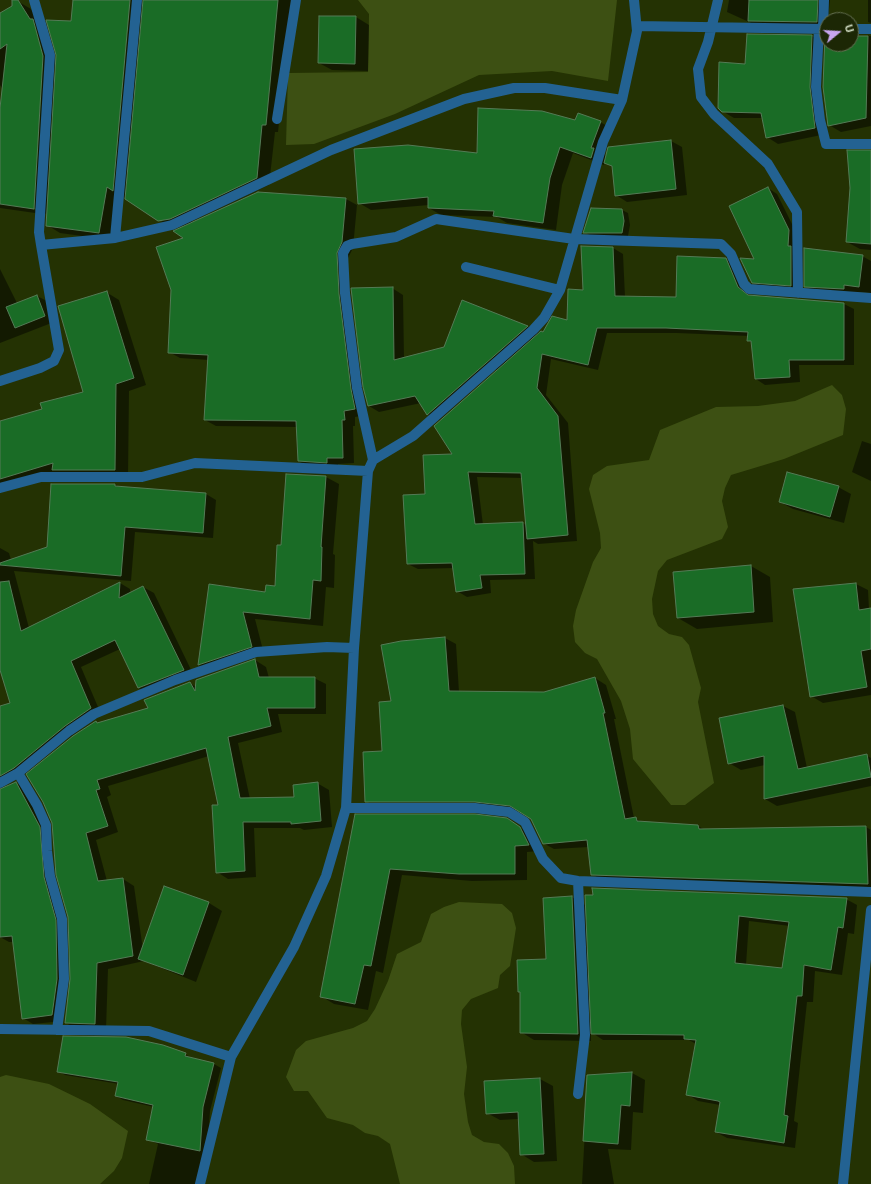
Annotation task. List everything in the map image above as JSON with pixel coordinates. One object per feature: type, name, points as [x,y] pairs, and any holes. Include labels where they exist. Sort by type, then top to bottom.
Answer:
[{"type":"street","points":[[0,381],[40,368],[54,361],[59,350],[39,232],[50,55],[34,0]]},
{"type":"street","points":[[115,238],[138,0]]},
{"type":"street","points":[[276,119],[296,0]]},
{"type":"street","points":[[200,1184],[231,1057],[294,947],[326,876],[346,808],[354,648],[368,471],[373,460],[413,436],[522,340],[544,318],[560,290],[603,142],[622,100],[637,26],[634,0]]},
{"type":"street","points":[[718,0],[708,42],[698,69],[701,97],[714,114],[768,164],[797,212],[798,294]]},
{"type":"street","points":[[824,0],[824,12]]},
{"type":"street","points":[[637,26],[819,29]]},
{"type":"street","points":[[859,29],[871,29]]},
{"type":"street","points":[[820,52],[816,88],[820,120],[826,144],[871,144]]},
{"type":"street","points":[[41,245],[115,238],[172,225],[331,150],[464,99],[514,88],[545,88],[622,100]]},
{"type":"street","points":[[373,460],[357,388],[345,293],[343,253],[347,246],[353,243],[396,237],[436,219],[574,238],[721,244],[731,254],[744,284],[749,289],[798,294],[871,298]]},
{"type":"street","points":[[466,268],[560,290]]},
{"type":"street","points":[[0,488],[42,477],[142,478],[195,463],[368,471]]},
{"type":"street","points":[[0,783],[18,773],[69,731],[94,714],[175,680],[256,652],[327,647],[354,648]]},
{"type":"street","points":[[18,773],[37,805],[46,825],[50,876],[62,919],[64,979],[57,1030]]},
{"type":"street","points":[[346,808],[475,808],[509,812],[525,822],[543,859],[561,878],[578,881],[871,892]]},
{"type":"street","points":[[578,881],[585,1035],[578,1094]]},
{"type":"street","points":[[843,1184],[871,910]]},
{"type":"street","points":[[0,1029],[149,1031],[231,1057]]},
{"type":"green space","points":[[358,0],[617,0],[608,81],[552,71],[479,75],[395,114],[314,144],[286,145],[288,73],[368,72],[369,14]]},
{"type":"green space","points":[[832,385],[842,395],[846,409],[843,435],[784,459],[731,475],[725,488],[722,501],[728,527],[722,539],[667,560],[658,571],[652,599],[653,614],[658,626],[669,634],[682,637],[689,645],[701,688],[698,702],[714,783],[685,805],[671,805],[633,759],[630,729],[621,701],[597,659],[585,653],[575,642],[573,626],[576,610],[593,562],[601,548],[600,533],[589,489],[593,475],[607,466],[649,460],[660,430],[716,407],[758,406],[795,401]]},
{"type":"green space","points":[[459,902],[502,904],[512,913],[516,928],[510,966],[500,975],[498,988],[471,999],[462,1010],[461,1024],[467,1067],[464,1094],[468,1122],[472,1135],[484,1142],[499,1144],[508,1153],[514,1166],[515,1184],[400,1184],[390,1144],[378,1136],[365,1133],[353,1125],[327,1118],[308,1091],[294,1091],[286,1077],[296,1050],[306,1041],[353,1028],[367,1021],[375,1009],[388,981],[397,954],[421,942],[431,914],[444,907]]},
{"type":"green space","points":[[6,1075],[49,1084],[90,1104],[128,1131],[122,1158],[114,1171],[100,1184],[0,1184],[0,1077]]},
{"type":"building","points":[[12,0],[18,0],[30,19],[33,19],[43,56],[34,209],[0,204],[0,108],[7,44],[0,49],[0,13],[12,6]]},
{"type":"building","points":[[73,0],[130,0],[113,191],[107,187],[99,233],[46,226],[56,55],[46,20],[71,21]]},
{"type":"building","points":[[143,0],[278,0],[266,125],[262,125],[257,178],[170,219],[158,221],[125,199]]},
{"type":"building","points":[[749,0],[818,0],[817,22],[748,21]]},
{"type":"building","points":[[319,16],[356,16],[355,64],[318,63]]},
{"type":"building","points":[[747,34],[812,35],[810,87],[815,128],[766,138],[761,113],[722,112],[718,108],[719,62],[745,64]]},
{"type":"building","points":[[859,36],[868,36],[866,118],[828,126],[823,87],[824,52],[859,52]]},
{"type":"building","points":[[478,108],[542,111],[575,120],[578,113],[601,121],[591,148],[594,148],[591,158],[560,147],[550,178],[543,223],[493,216],[494,211],[428,208],[428,197],[358,204],[354,149],[408,145],[477,153]]},
{"type":"building","points":[[671,140],[676,189],[615,196],[612,166],[604,163],[608,147]]},
{"type":"building","points":[[847,150],[871,150],[871,244],[846,242],[850,188]]},
{"type":"building","points":[[768,187],[789,230],[788,246],[791,246],[791,286],[752,283],[740,258],[754,259],[729,206]]},
{"type":"building","points":[[258,192],[346,198],[342,242],[337,253],[339,294],[351,389],[355,409],[344,411],[345,420],[342,420],[343,458],[327,458],[327,463],[298,461],[296,421],[204,420],[208,355],[168,353],[171,290],[156,247],[183,238],[173,231]]},
{"type":"building","points":[[591,208],[622,209],[624,221],[622,233],[583,233]]},
{"type":"building","points":[[581,246],[613,247],[615,296],[676,297],[677,256],[726,258],[738,287],[748,295],[844,303],[844,360],[789,360],[790,377],[755,379],[751,341],[747,341],[748,332],[666,328],[597,328],[588,365],[542,354],[537,388],[558,416],[568,535],[527,539],[521,473],[468,472],[475,524],[523,522],[525,574],[480,575],[482,588],[456,592],[452,563],[407,564],[403,495],[425,494],[423,455],[452,454],[434,426],[541,331],[543,332],[552,316],[567,320],[568,289],[583,290]]},
{"type":"building","points":[[804,248],[863,255],[859,287],[844,285],[844,289],[804,287]]},
{"type":"building","points":[[393,287],[394,360],[444,347],[462,300],[528,326],[427,415],[415,396],[368,406],[363,387],[351,288]]},
{"type":"building","points":[[107,291],[134,378],[116,384],[115,470],[52,470],[53,463],[0,479],[0,421],[42,409],[40,403],[83,392],[58,306]]},
{"type":"building","points":[[37,295],[45,316],[15,328],[6,307]]},
{"type":"building","points":[[787,472],[839,486],[830,517],[779,502]]},
{"type":"building","points":[[286,474],[326,476],[321,547],[321,581],[313,580],[310,619],[243,612],[252,647],[198,665],[209,584],[265,592],[266,585],[275,586],[277,545],[281,545]]},
{"type":"building","points":[[51,484],[115,484],[115,486],[206,493],[203,533],[125,527],[121,576],[0,565],[0,563],[47,547]]},
{"type":"building","points":[[751,565],[754,612],[677,618],[673,572]]},
{"type":"building","points":[[9,581],[21,631],[120,582],[119,598],[143,586],[184,670],[138,688],[115,640],[71,661],[91,708],[65,726],[14,768],[0,776],[0,706],[10,703],[0,670],[0,582]]},
{"type":"building","points":[[856,583],[859,610],[871,608],[871,649],[861,651],[867,687],[810,697],[793,589]]},
{"type":"building","points":[[445,637],[449,691],[544,692],[595,677],[605,713],[603,713],[625,819],[636,817],[637,821],[698,825],[699,829],[866,826],[868,884],[591,875],[587,840],[543,844],[531,819],[510,806],[475,802],[365,802],[363,752],[382,751],[379,702],[391,701],[381,645],[401,641]]},
{"type":"building","points":[[255,659],[259,677],[315,677],[315,708],[267,708],[271,726],[228,737],[240,798],[294,797],[293,785],[318,782],[321,821],[291,824],[291,822],[243,822],[245,871],[216,873],[212,805],[218,805],[206,748],[97,780],[100,789],[96,790],[108,826],[86,833],[98,881],[123,878],[133,956],[97,963],[95,1024],[65,1023],[70,979],[68,917],[56,875],[52,823],[43,802],[26,774],[73,736],[96,721],[97,723],[148,708],[144,700],[190,682],[195,691],[196,680]]},
{"type":"building","points":[[783,705],[798,769],[867,754],[871,777],[764,799],[764,756],[728,764],[719,718]]},
{"type":"building","points":[[16,782],[40,827],[44,877],[56,920],[57,979],[52,1015],[22,1019],[12,936],[0,937],[0,789]]},
{"type":"building","points":[[355,814],[475,814],[507,818],[520,827],[529,845],[515,846],[515,874],[459,874],[390,869],[371,966],[364,965],[355,1004],[320,997]]},
{"type":"building","points":[[164,886],[209,902],[183,975],[138,959]]},
{"type":"building","points":[[592,888],[847,898],[843,928],[838,927],[831,970],[804,965],[802,996],[797,996],[784,1115],[788,1116],[784,1143],[715,1132],[720,1102],[686,1095],[696,1040],[684,1039],[684,1035],[591,1034],[585,895],[593,895]],"holes":[[[739,916],[789,922],[782,968],[735,963]]]},
{"type":"building","points":[[572,896],[578,1034],[520,1033],[520,992],[518,992],[517,960],[546,959],[543,898]]},
{"type":"building","points":[[63,1036],[126,1037],[163,1045],[186,1053],[185,1056],[214,1063],[203,1107],[200,1151],[146,1140],[153,1105],[115,1096],[118,1082],[57,1072]]},
{"type":"building","points":[[632,1072],[630,1106],[621,1105],[618,1144],[583,1141],[587,1075]]},
{"type":"building","points":[[540,1078],[544,1154],[520,1155],[518,1112],[486,1114],[484,1081]]}]
